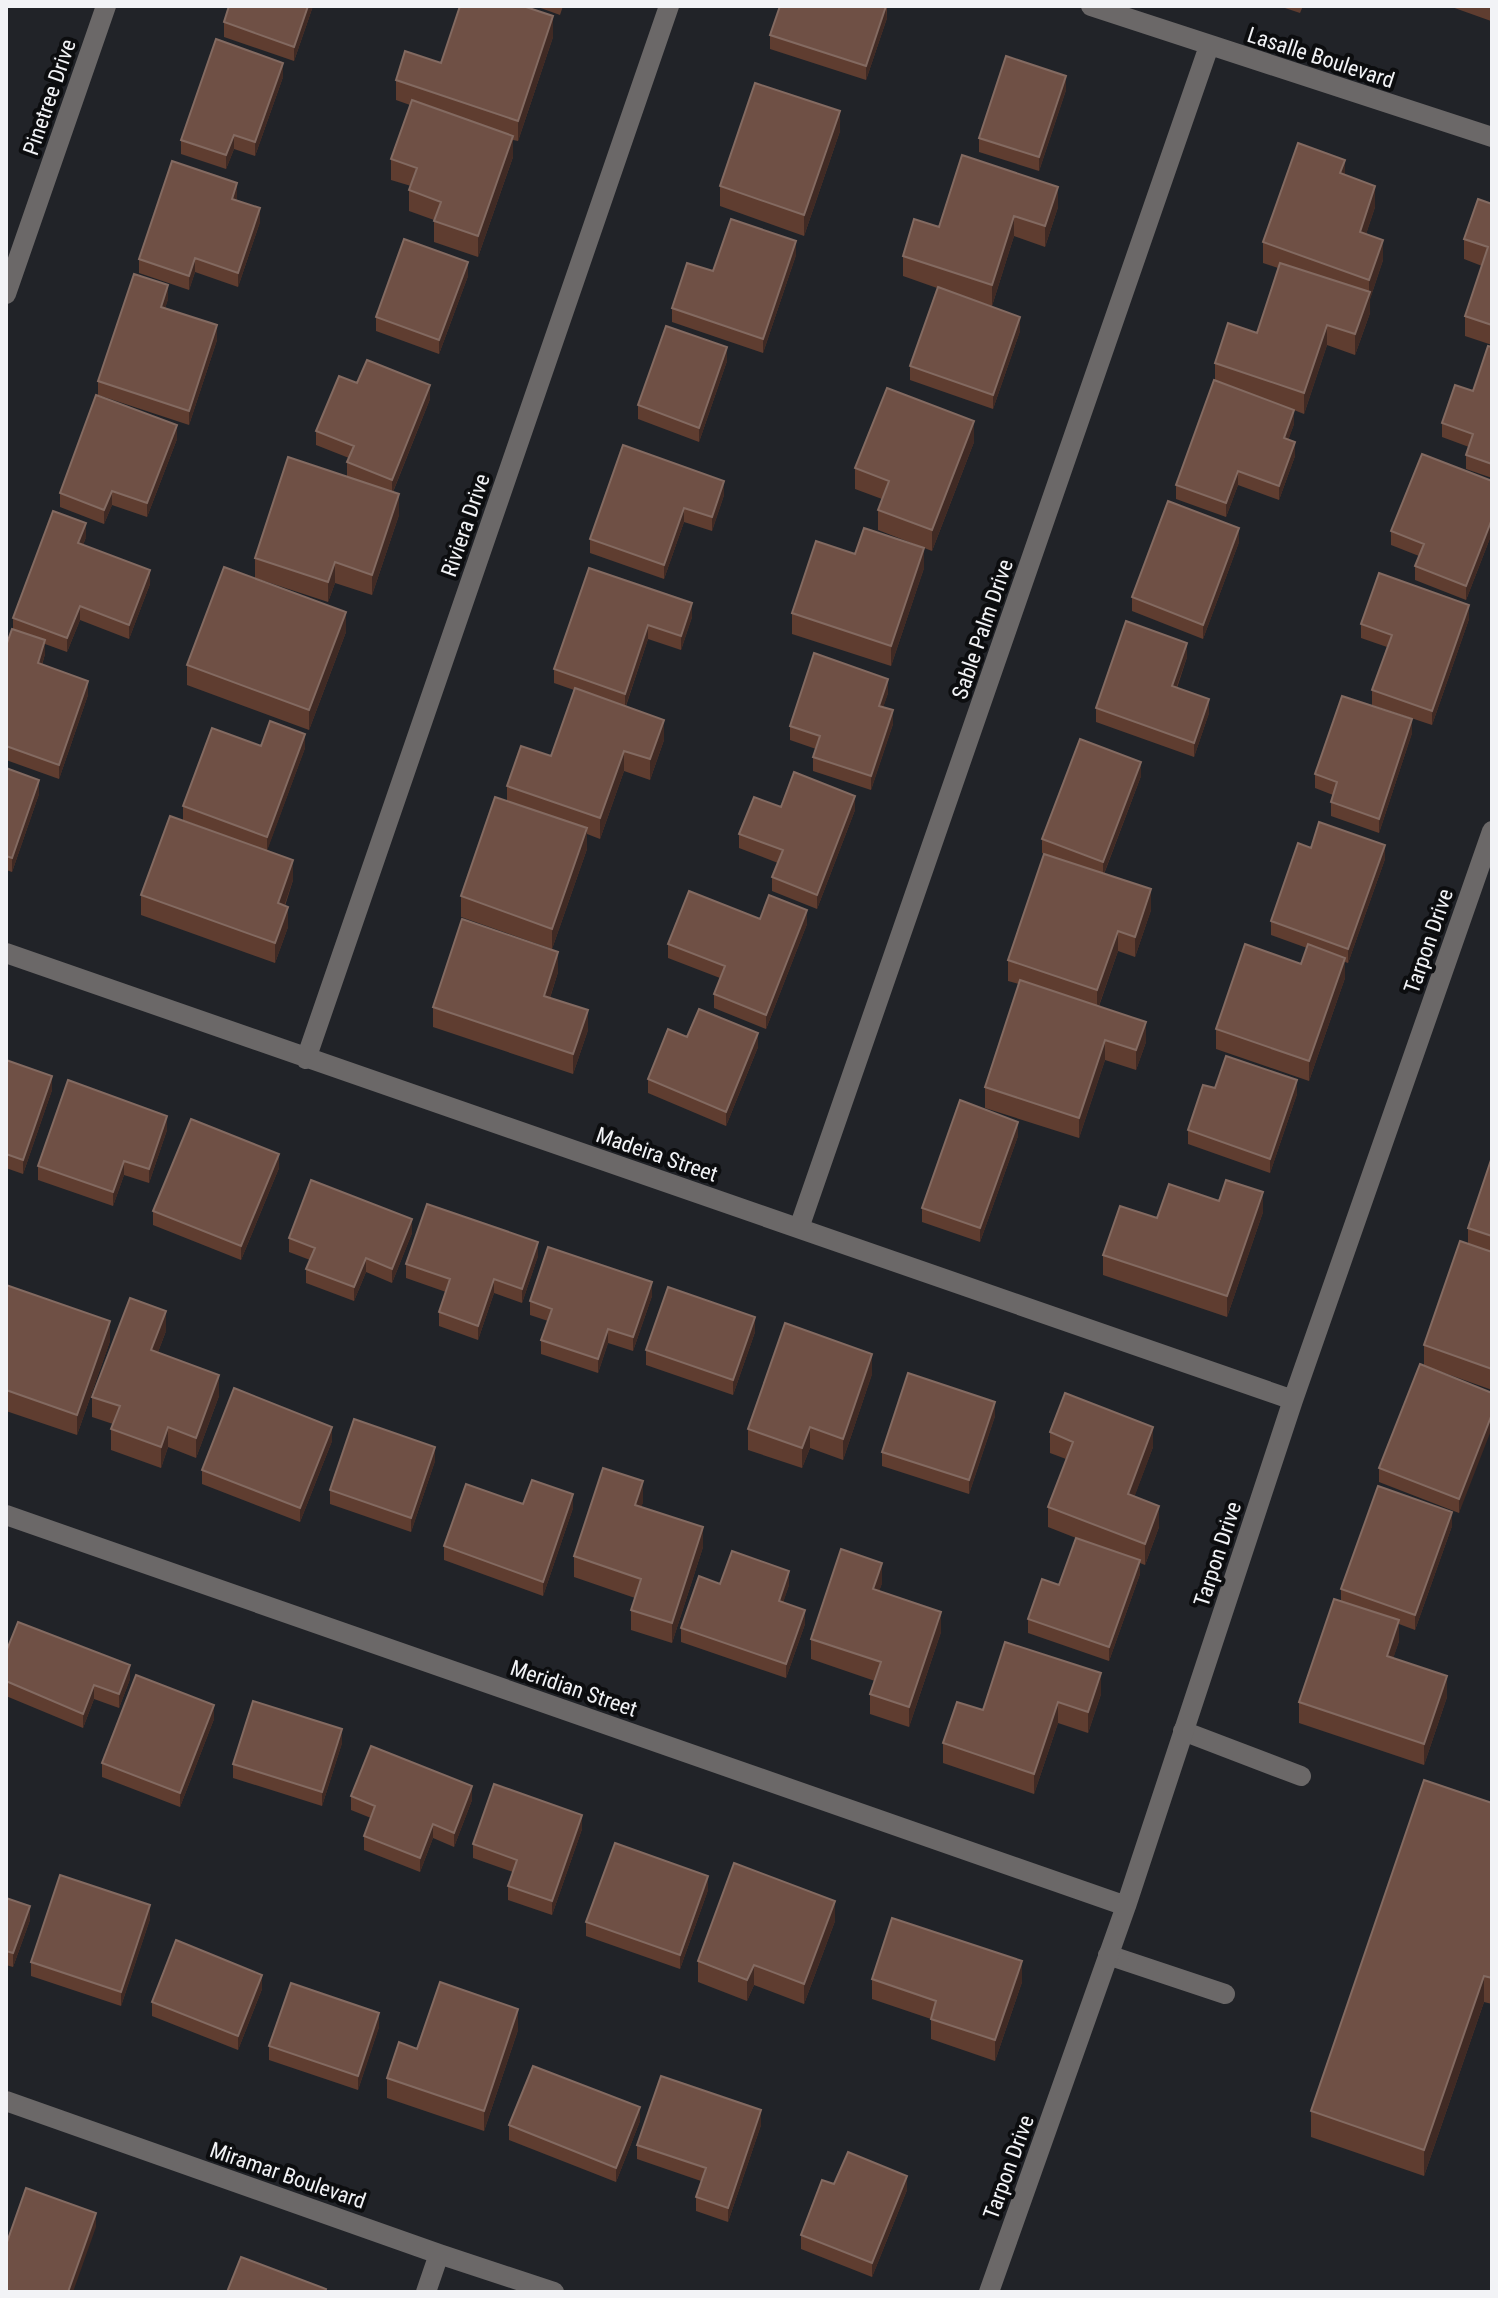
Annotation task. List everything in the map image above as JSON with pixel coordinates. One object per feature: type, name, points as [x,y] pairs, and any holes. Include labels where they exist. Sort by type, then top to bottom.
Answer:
[{"type":"street","name":"Pinetree Drive","points":[[6,294],[106,6]]},
{"type":"street","name":"Riviera Drive","points":[[306,1059],[669,6]]},
{"type":"street","name":"Lasalle Boulevard","points":[[1091,6],[1492,137]]},
{"type":"street","name":"Sable Palm Drive","points":[[799,1228],[1209,46]]},
{"type":"street","name":"Tarpon Drive","points":[[989,2292],[1126,1906],[1293,1400],[1492,831]]},
{"type":"street","name":"Madeira Street","points":[[6,953],[1293,1400]]},
{"type":"street","name":"Meridian Street","points":[[6,1515],[1126,1906]]},
{"type":"street","points":[[1183,1731],[1301,1776]]},
{"type":"street","points":[[1108,1955],[1225,1994]]},
{"type":"street","name":"Miramar Boulevard","points":[[6,2101],[554,2292]]},
{"type":"street","points":[[426,2292],[439,2254]]},
{"type":"building","points":[[229,6],[308,6],[294,47],[224,22]]},
{"type":"building","points":[[460,6],[523,6],[553,16],[518,121],[396,80],[405,51],[441,63]]},
{"type":"building","points":[[780,6],[886,6],[866,66],[770,35]]},
{"type":"building","points":[[216,39],[283,63],[255,142],[234,135],[226,155],[181,140]]},
{"type":"building","points":[[1006,56],[1066,76],[1039,157],[979,138]]},
{"type":"building","points":[[755,83],[840,111],[804,215],[720,186]]},
{"type":"building","points":[[412,100],[513,136],[478,236],[434,221],[441,202],[409,190],[417,168],[391,159]]},
{"type":"building","points":[[1298,143],[1345,160],[1340,173],[1375,186],[1360,232],[1383,240],[1369,280],[1263,242]]},
{"type":"building","points":[[962,155],[1058,187],[1045,226],[1014,216],[992,285],[903,256],[914,219],[939,227]]},
{"type":"building","points":[[172,161],[237,183],[232,199],[260,208],[238,273],[195,258],[189,276],[139,259]]},
{"type":"building","points":[[1478,199],[1492,204],[1492,325],[1465,316],[1488,247],[1464,239]]},
{"type":"building","points":[[731,219],[796,241],[763,339],[672,308],[687,263],[713,271]]},
{"type":"building","points":[[404,239],[468,262],[439,340],[376,317]]},
{"type":"building","points":[[1280,263],[1370,292],[1355,334],[1327,325],[1304,393],[1215,363],[1228,323],[1257,333]]},
{"type":"building","points":[[134,274],[168,285],[161,307],[217,325],[189,411],[98,381]]},
{"type":"building","points":[[938,287],[1020,317],[993,395],[910,366]]},
{"type":"building","points":[[666,326],[727,347],[699,428],[638,405]]},
{"type":"building","points":[[1488,346],[1492,347],[1492,464],[1466,455],[1473,434],[1442,423],[1455,385],[1473,391]]},
{"type":"building","points":[[367,360],[430,385],[392,480],[347,462],[354,446],[316,431],[339,376],[357,383]]},
{"type":"building","points":[[1214,380],[1294,410],[1284,438],[1295,442],[1279,486],[1238,471],[1226,503],[1176,485]]},
{"type":"building","points":[[887,388],[974,421],[932,530],[878,510],[889,481],[855,468]]},
{"type":"building","points":[[96,395],[177,425],[147,503],[112,491],[104,510],[60,493]]},
{"type":"building","points":[[623,445],[724,481],[712,517],[684,508],[664,565],[590,539]]},
{"type":"building","points":[[1422,454],[1492,481],[1492,519],[1466,586],[1415,566],[1424,544],[1391,531]]},
{"type":"building","points":[[288,457],[399,494],[372,575],[335,562],[328,582],[255,558]]},
{"type":"building","points":[[1168,501],[1239,528],[1203,625],[1132,597]]},
{"type":"building","points":[[53,511],[86,523],[78,543],[150,570],[129,625],[80,606],[67,638],[13,618]]},
{"type":"building","points":[[864,528],[924,548],[891,646],[792,613],[816,541],[855,554]]},
{"type":"building","points":[[224,567],[346,612],[309,710],[187,665]]},
{"type":"building","points":[[589,568],[692,603],[681,636],[648,625],[625,694],[554,669]]},
{"type":"building","points":[[1379,573],[1469,605],[1432,711],[1372,690],[1392,635],[1361,624]]},
{"type":"building","points":[[1126,621],[1187,643],[1172,686],[1209,699],[1194,743],[1096,708]]},
{"type":"building","points":[[12,629],[45,640],[38,663],[88,681],[59,765],[6,746],[6,646]]},
{"type":"building","points":[[814,653],[888,679],[879,706],[893,710],[871,776],[813,757],[820,736],[790,726]]},
{"type":"building","points":[[575,688],[664,720],[650,759],[624,751],[600,818],[507,786],[521,746],[551,756]]},
{"type":"building","points":[[1342,696],[1412,719],[1379,819],[1331,802],[1337,782],[1315,774]]},
{"type":"building","points":[[270,721],[305,734],[267,837],[183,806],[212,728],[261,746]]},
{"type":"building","points":[[1080,739],[1141,762],[1103,862],[1042,839]]},
{"type":"building","points":[[6,768],[39,780],[12,858],[6,856]]},
{"type":"building","points":[[794,772],[855,796],[817,895],[772,877],[783,850],[739,834],[754,797],[781,807]]},
{"type":"building","points":[[495,797],[587,828],[552,929],[461,896]]},
{"type":"building","points":[[170,816],[293,860],[278,903],[288,907],[275,943],[141,895]]},
{"type":"building","points":[[1319,822],[1385,845],[1348,949],[1271,921],[1298,843],[1311,848]]},
{"type":"building","points":[[1044,854],[1151,889],[1135,937],[1118,931],[1097,990],[1008,960]]},
{"type":"building","points":[[689,891],[760,919],[769,895],[807,910],[766,1015],[714,994],[725,966],[668,944]]},
{"type":"building","points":[[462,919],[558,952],[544,996],[588,1010],[573,1054],[433,1007]]},
{"type":"building","points":[[1245,944],[1301,964],[1308,944],[1345,958],[1309,1061],[1216,1029]]},
{"type":"building","points":[[1020,980],[1146,1022],[1136,1050],[1105,1040],[1079,1118],[985,1087]]},
{"type":"building","points":[[699,1009],[758,1033],[726,1112],[648,1079],[668,1029],[687,1037]]},
{"type":"building","points":[[1226,1056],[1297,1080],[1270,1159],[1188,1130],[1203,1085],[1215,1088]]},
{"type":"building","points":[[6,1060],[52,1076],[23,1160],[6,1154]]},
{"type":"building","points":[[68,1080],[167,1116],[149,1169],[124,1161],[113,1192],[38,1166]]},
{"type":"building","points":[[960,1100],[1018,1122],[980,1228],[922,1208]]},
{"type":"building","points":[[191,1119],[279,1154],[241,1246],[153,1211]]},
{"type":"building","points":[[1492,1157],[1492,1236],[1468,1228]]},
{"type":"building","points":[[311,1180],[412,1219],[392,1269],[366,1258],[354,1287],[306,1269],[315,1248],[289,1238]]},
{"type":"building","points":[[1226,1180],[1263,1192],[1227,1296],[1103,1255],[1120,1206],[1157,1218],[1169,1184],[1219,1201]]},
{"type":"building","points":[[427,1204],[538,1242],[522,1289],[494,1279],[478,1326],[439,1312],[450,1279],[406,1264]]},
{"type":"building","points":[[1460,1241],[1492,1252],[1492,1369],[1424,1345]]},
{"type":"building","points":[[548,1247],[652,1282],[633,1337],[608,1329],[598,1359],[541,1340],[552,1309],[530,1301]]},
{"type":"building","points":[[6,1285],[110,1321],[77,1415],[6,1390]]},
{"type":"building","points":[[668,1287],[755,1317],[733,1380],[646,1350]]},
{"type":"building","points":[[130,1298],[166,1311],[151,1350],[219,1375],[196,1438],[168,1427],[161,1447],[111,1429],[120,1406],[92,1397]]},
{"type":"building","points":[[785,1323],[872,1354],[843,1439],[810,1427],[802,1448],[748,1429]]},
{"type":"building","points":[[1420,1364],[1492,1393],[1492,1414],[1459,1499],[1379,1468]]},
{"type":"building","points":[[908,1373],[995,1402],[969,1480],[882,1452]]},
{"type":"building","points":[[234,1388],[332,1427],[300,1508],[202,1470]]},
{"type":"building","points":[[1065,1393],[1153,1427],[1128,1494],[1159,1506],[1145,1544],[1048,1507],[1073,1442],[1050,1432]]},
{"type":"building","points":[[354,1419],[435,1447],[411,1518],[330,1490]]},
{"type":"building","points":[[603,1468],[643,1481],[635,1505],[703,1527],[672,1623],[631,1610],[641,1579],[574,1556]]},
{"type":"building","points":[[532,1480],[573,1494],[543,1582],[444,1546],[466,1484],[523,1504]]},
{"type":"building","points":[[1378,1486],[1452,1512],[1415,1615],[1341,1589]]},
{"type":"building","points":[[1076,1538],[1140,1560],[1109,1647],[1028,1619],[1042,1579],[1059,1585]]},
{"type":"building","points":[[841,1549],[882,1563],[873,1589],[941,1612],[909,1707],[870,1694],[881,1662],[811,1639]]},
{"type":"building","points":[[732,1551],[789,1571],[779,1601],[805,1610],[786,1664],[681,1628],[699,1576],[720,1584]]},
{"type":"building","points":[[1334,1599],[1399,1620],[1387,1656],[1447,1676],[1424,1744],[1299,1702]]},
{"type":"building","points":[[18,1622],[130,1665],[119,1694],[94,1685],[83,1714],[6,1681],[6,1652]]},
{"type":"building","points":[[1005,1642],[1101,1673],[1088,1712],[1058,1702],[1034,1774],[943,1743],[957,1702],[983,1710]]},
{"type":"building","points":[[136,1675],[214,1705],[180,1793],[102,1763]]},
{"type":"building","points":[[253,1701],[342,1729],[322,1792],[233,1764]]},
{"type":"building","points":[[371,1746],[472,1786],[454,1833],[433,1824],[420,1858],[364,1836],[375,1806],[351,1796]]},
{"type":"building","points":[[1424,1780],[1492,1803],[1492,1978],[1484,1976],[1424,2150],[1311,2111]]},
{"type":"building","points":[[494,1784],[582,1815],[552,1901],[508,1886],[517,1860],[473,1844]]},
{"type":"building","points":[[615,1843],[708,1876],[680,1955],[586,1922]]},
{"type":"building","points":[[734,1863],[835,1901],[804,1984],[754,1965],[747,1980],[698,1961]]},
{"type":"building","points":[[60,1875],[150,1905],[121,1992],[31,1962]]},
{"type":"building","points":[[6,1898],[30,1906],[13,1953],[6,1951]]},
{"type":"building","points":[[892,1918],[1022,1961],[995,2040],[931,2019],[936,2001],[872,1979]]},
{"type":"building","points":[[176,1940],[262,1975],[238,2036],[152,2002]]},
{"type":"building","points":[[440,1982],[518,2009],[484,2111],[387,2078],[399,2042],[417,2049]]},
{"type":"building","points":[[291,1983],[379,2013],[358,2076],[269,2046]]},
{"type":"building","points":[[533,2066],[640,2107],[616,2168],[509,2125]]},
{"type":"building","points":[[661,2076],[761,2110],[728,2208],[696,2197],[706,2168],[637,2145]]},
{"type":"building","points":[[848,2152],[907,2176],[872,2263],[801,2235],[822,2180],[834,2184]]},
{"type":"building","points":[[26,2188],[96,2213],[68,2292],[6,2292],[6,2245]]},
{"type":"building","points":[[241,2257],[326,2289],[325,2292],[227,2292]]}]
